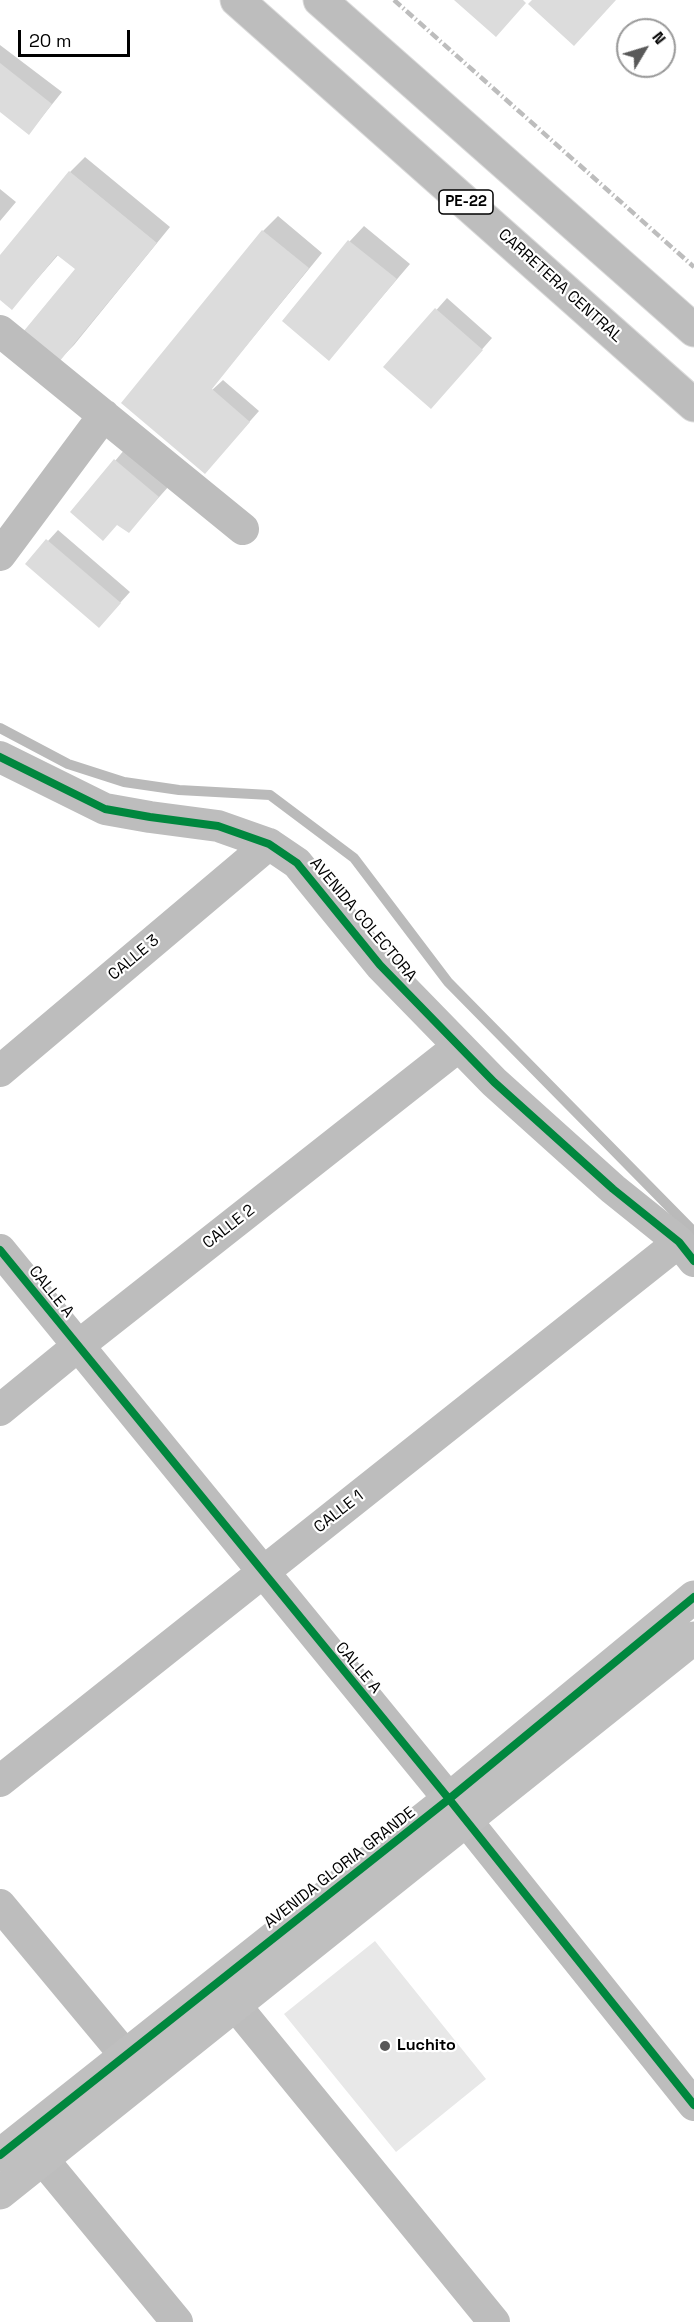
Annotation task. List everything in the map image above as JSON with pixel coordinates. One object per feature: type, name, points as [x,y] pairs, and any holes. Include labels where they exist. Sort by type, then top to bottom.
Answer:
[{"type":"highway","name":"CARRETERA CENTRAL","points":[[237,0],[694,405]]},
{"type":"highway","points":[[320,0],[694,330]]},
{"type":"street","points":[[0,331],[243,529]]},
{"type":"street","points":[[0,555],[104,415]]},
{"type":"street","name":"AVENIDA COLECTORA","points":[[0,757],[105,809],[150,818],[218,826],[269,844],[297,863],[380,965],[459,1046],[540,1125],[686,1252]]},
{"type":"street","name":"CALLE 3","points":[[0,1071],[269,844]]},
{"type":"street","name":"CALLE 2","points":[[0,1410],[459,1046]]},
{"type":"street","name":"CALLE A","points":[[0,1250],[262,1573],[690,2092]]},
{"type":"street","name":"CALLE 1","points":[[0,1781],[262,1573],[686,1252]]},
{"type":"street","name":"AVENIDA GLORIA GRANDE","points":[[22,2150],[235,2006],[458,1810],[694,1597]]},
{"type":"street","name":"AVENIDA GLORIA GRANDE","points":[[0,2193],[22,2150],[125,2055],[694,1638]]},
{"type":"street","points":[[0,1905],[125,2055]]},
{"type":"street","points":[[235,2006],[494,2322]]},
{"type":"street","points":[[22,2150],[177,2322]]},
{"type":"shaded area","name":"Luchito","points":[[375,1941],[486,2079],[396,2152],[284,2014]]},
{"type":"building","points":[[454,0],[523,0],[526,3],[496,37]]},
{"type":"building","points":[[532,0],[616,0],[574,46],[528,4]]},
{"type":"building","points":[[0,63],[52,104],[29,135],[0,112]]},
{"type":"building","points":[[69,171],[157,243],[59,362],[23,332],[75,269],[57,255],[12,310],[0,300],[0,255]]},
{"type":"building","points":[[262,230],[309,268],[212,389],[250,422],[205,474],[121,403]]},
{"type":"building","points":[[348,240],[397,279],[329,361],[282,321]]},
{"type":"building","points":[[435,308],[483,350],[431,409],[383,367]]},
{"type":"building","points":[[114,459],[159,497],[129,533],[117,525],[103,541],[70,512]]},
{"type":"building","points":[[46,539],[121,603],[99,628],[25,564]]},
{"type":"waterway","points":[[0,728],[68,764],[124,782],[179,790],[270,795],[354,858],[448,982],[694,1232]]},
{"type":"railway","points":[[394,0],[694,267]]},
{"type":"cycle path","points":[[0,757],[105,809],[218,826],[269,844],[297,863],[380,965],[494,1082],[613,1189],[679,1242],[694,1261]]},
{"type":"cycle path","points":[[0,1250],[449,1799],[694,2105]]},
{"type":"cycle path","points":[[0,2155],[449,1799],[694,1597]]},
{"type":"place","name":"Luchito","points":[[385,2046]]}]
